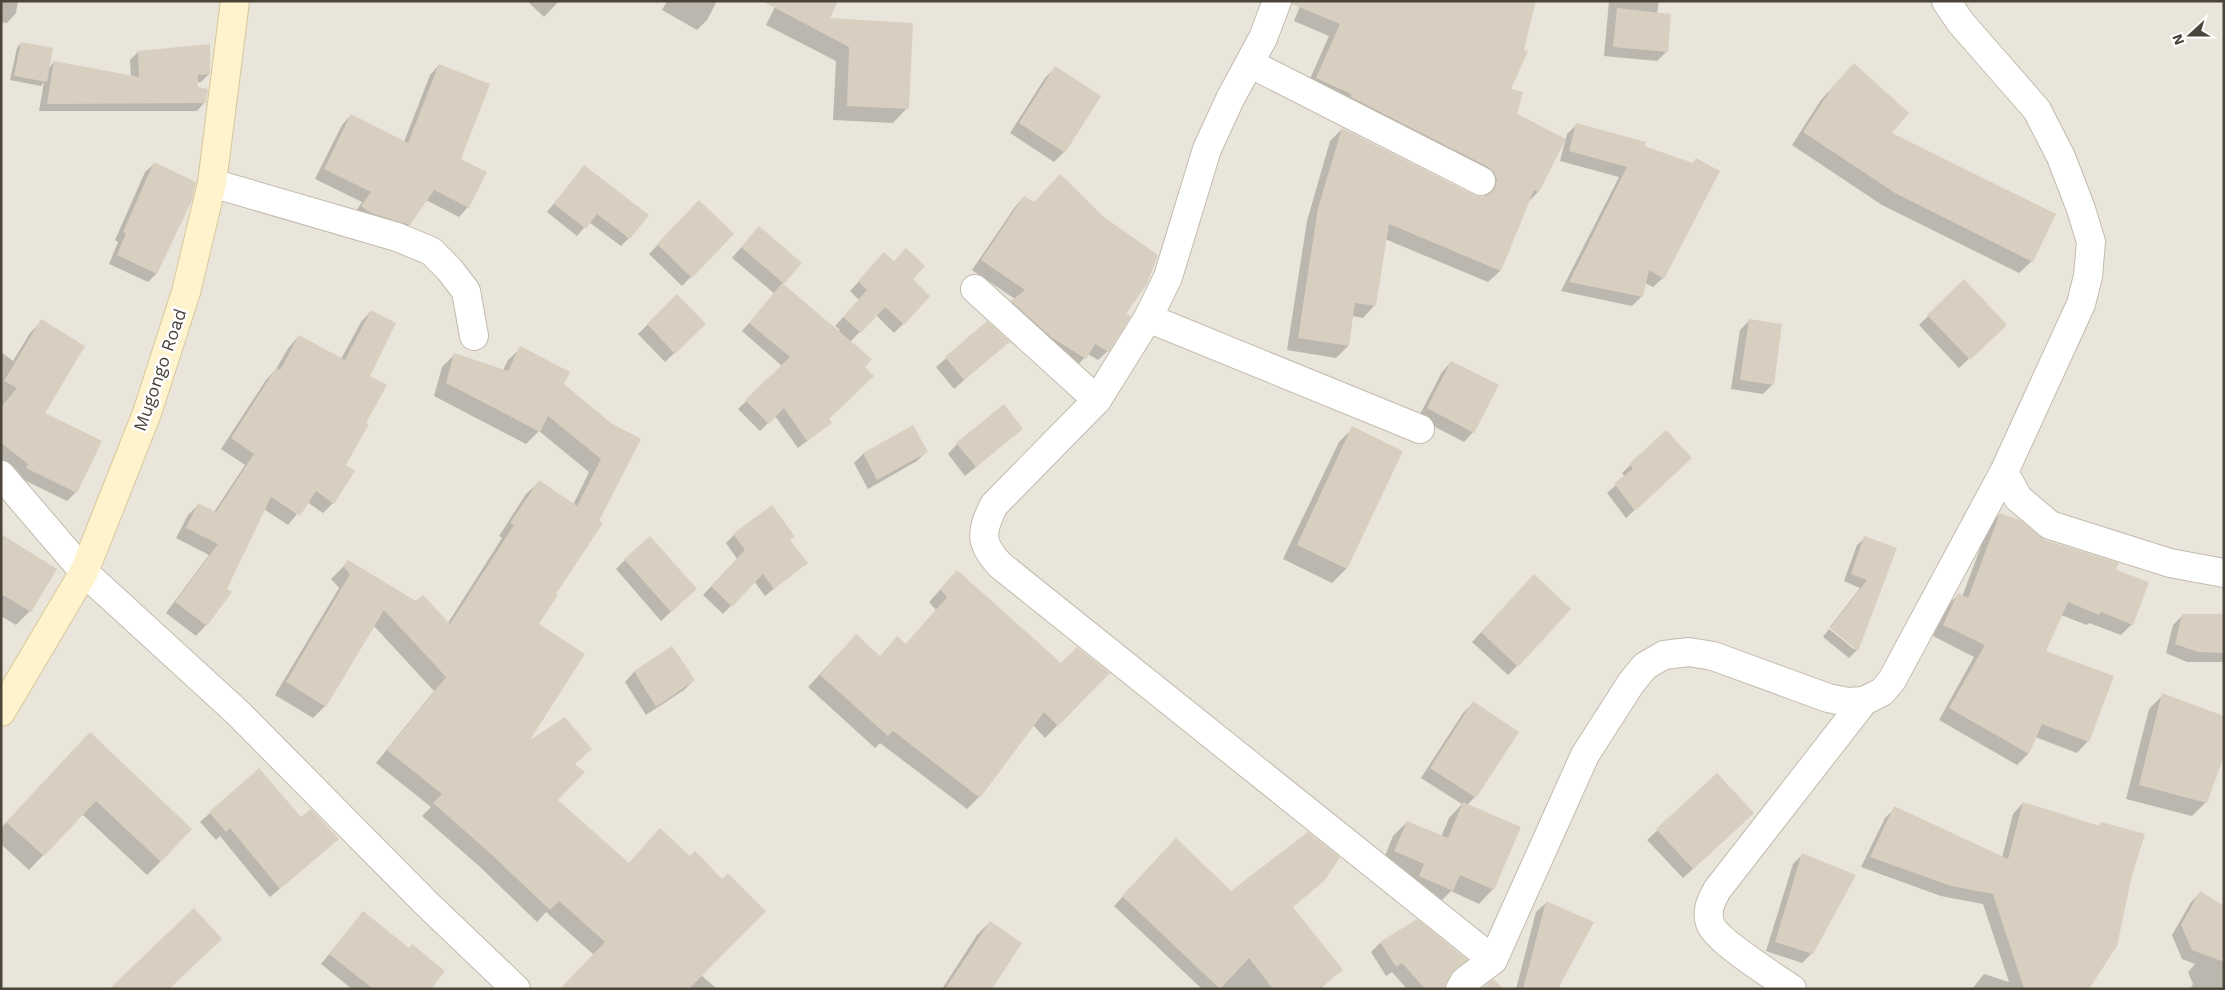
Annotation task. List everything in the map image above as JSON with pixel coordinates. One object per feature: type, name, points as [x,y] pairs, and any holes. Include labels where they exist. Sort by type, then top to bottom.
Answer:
[{"type":"street","name":"Mugongo Road","points":[[1,712],[84,572],[147,412],[186,292],[212,183],[235,1]]},
{"type":"street","points":[[1277,1],[1263,38],[1230,99],[1207,149],[1168,277],[1148,318],[1097,400],[994,505],[985,523],[983,539],[989,552],[1000,565],[1493,960]]},
{"type":"street","points":[[1460,989],[1465,981],[1493,960],[1585,755],[1631,683],[1645,666],[1664,655],[1689,652],[1714,656],[1828,698],[1848,702],[1864,700],[1882,692],[1892,680],[2004,472],[2081,304],[2088,276],[2091,242],[2081,209],[2061,157],[2037,110],[1961,23],[1946,1]]},
{"type":"street","points":[[1250,64],[1481,181]]},
{"type":"street","points":[[212,183],[398,237],[431,251],[449,269],[466,291],[474,336]]},
{"type":"street","points":[[975,289],[1097,400]]},
{"type":"street","points":[[1148,318],[1420,429]]},
{"type":"street","points":[[2004,472],[2018,498],[2050,525],[2170,563],[2224,573]]},
{"type":"street","points":[[1,476],[84,572],[238,713],[427,904],[516,989]]},
{"type":"street","points":[[1792,989],[1720,938],[1710,926],[1708,914],[1710,902],[1717,890],[1864,700]]},
{"type":"shaded area","points":[[1,1],[2224,1],[2224,989],[1,989]]},
{"type":"building","points":[[762,1],[838,1],[830,18],[913,23],[909,109],[847,106],[849,47]]},
{"type":"building","points":[[1292,1],[1536,1],[1524,50],[1528,51],[1511,89],[1523,92],[1517,114],[1566,139],[1539,192],[1534,190],[1501,271],[1389,224],[1376,306],[1355,303],[1349,346],[1298,338],[1318,208],[1342,128],[1474,195],[1482,197],[1490,194],[1495,188],[1497,180],[1494,172],[1488,167],[1351,97],[1351,94],[1316,78],[1340,24],[1292,4]]},
{"type":"building","points":[[1617,8],[1671,14],[1668,52],[1613,47]]},
{"type":"building","points":[[21,42],[53,48],[47,82],[14,76]]},
{"type":"building","points":[[210,44],[210,74],[198,75],[198,87],[208,89],[206,103],[47,104],[54,61],[139,77],[138,51]]},
{"type":"building","points":[[1854,63],[1909,113],[1892,133],[2056,214],[2033,262],[1895,193],[1803,132],[1833,86]]},
{"type":"building","points":[[439,64],[490,84],[461,159],[487,172],[469,208],[434,190],[410,225],[371,213],[361,206],[371,192],[324,169],[351,114],[408,143]]},
{"type":"building","points":[[1055,66],[1101,96],[1065,153],[1019,123]]},
{"type":"building","points":[[1576,123],[1646,142],[1644,146],[1693,163],[1696,158],[1720,171],[1664,279],[1649,270],[1643,297],[1569,282],[1627,167],[1569,151]]},
{"type":"building","points":[[154,162],[196,182],[192,200],[157,274],[117,255],[126,233],[123,232]]},
{"type":"building","points":[[584,165],[649,215],[630,239],[597,214],[586,229],[554,204]]},
{"type":"building","points":[[1060,174],[1104,217],[1158,255],[1147,284],[1126,314],[1131,316],[1109,352],[1095,344],[1086,359],[1051,337],[1011,301],[1025,290],[981,260],[1024,196],[1034,202]]},
{"type":"building","points":[[699,200],[734,234],[692,278],[657,244]]},
{"type":"building","points":[[759,226],[802,263],[784,284],[741,247]]},
{"type":"building","points":[[906,248],[925,266],[913,279],[930,296],[904,325],[885,307],[861,333],[843,317],[867,290],[858,281],[884,252],[894,261]]},
{"type":"building","points":[[1964,279],[2007,325],[1970,360],[1927,315]]},
{"type":"building","points":[[782,283],[872,359],[865,367],[874,376],[829,419],[832,423],[807,441],[784,408],[769,424],[745,400],[790,357],[749,323]]},
{"type":"building","points":[[677,294],[706,324],[675,354],[647,324]]},
{"type":"building","points":[[371,310],[396,323],[370,376],[387,385],[366,423],[369,424],[346,465],[355,471],[334,504],[316,491],[300,516],[271,497],[227,589],[232,592],[207,626],[175,602],[218,544],[186,528],[198,503],[216,512],[254,454],[231,438],[276,368],[280,370],[299,335],[345,360]]},
{"type":"building","points":[[41,319],[85,346],[45,413],[102,441],[77,493],[26,468],[28,464],[1,443],[1,407],[17,388],[4,381]]},
{"type":"building","points":[[1749,319],[1782,324],[1774,385],[1740,380]]},
{"type":"building","points":[[987,321],[1010,342],[964,380],[945,357]]},
{"type":"building","points":[[520,346],[570,372],[564,384],[611,423],[641,439],[599,521],[603,523],[556,594],[558,595],[539,624],[585,654],[530,740],[565,717],[592,749],[575,764],[585,772],[558,800],[629,863],[660,828],[690,856],[695,851],[722,879],[728,873],[766,911],[689,989],[560,989],[605,942],[559,901],[550,910],[491,854],[433,803],[442,794],[387,750],[446,677],[384,610],[326,707],[286,682],[350,574],[343,566],[348,560],[416,601],[423,595],[450,624],[514,525],[510,523],[539,480],[577,506],[601,459],[548,416],[540,432],[446,383],[454,353],[508,371]]},
{"type":"building","points":[[1451,361],[1499,385],[1474,433],[1427,408]]},
{"type":"building","points":[[1004,404],[1023,429],[976,467],[956,443]]},
{"type":"building","points":[[913,425],[928,452],[877,480],[863,453]]},
{"type":"building","points":[[1352,426],[1403,451],[1347,569],[1297,545]]},
{"type":"building","points":[[1666,430],[1692,458],[1635,511],[1614,483],[1633,469],[1629,464]]},
{"type":"building","points":[[772,505],[795,537],[790,540],[808,563],[774,589],[763,574],[732,607],[711,586],[745,550],[733,534]]},
{"type":"building","points":[[2000,513],[2020,520],[2045,540],[2119,563],[2116,570],[2149,582],[2133,625],[2101,612],[2099,615],[2068,602],[2046,651],[2114,676],[2089,742],[2042,724],[2029,754],[1949,708],[1985,645],[1943,625],[1958,593],[1968,598]]},
{"type":"building","points":[[1,534],[57,569],[31,612],[1,594]]},
{"type":"building","points":[[650,536],[697,589],[671,612],[624,559]]},
{"type":"building","points":[[1864,536],[1897,548],[1858,651],[1830,628],[1867,580],[1851,574]]},
{"type":"building","points":[[957,570],[1061,663],[1077,647],[1110,673],[1058,726],[1044,712],[980,798],[893,731],[888,736],[820,675],[856,634],[880,656],[897,636],[906,644],[947,597],[940,589]]},
{"type":"building","points":[[1534,574],[1571,609],[1518,667],[1481,632]]},
{"type":"building","points":[[2182,614],[2224,614],[2224,653],[2198,652],[2175,644]]},
{"type":"building","points":[[672,646],[695,680],[656,707],[634,671]]},
{"type":"building","points":[[2162,693],[2224,716],[2224,756],[2207,803],[2139,785]]},
{"type":"building","points":[[1473,701],[1519,732],[1476,798],[1430,768]]},
{"type":"building","points":[[90,732],[192,829],[161,862],[96,801],[44,856],[6,822]]},
{"type":"building","points":[[259,768],[301,817],[311,809],[339,839],[280,889],[230,828],[226,832],[209,812]]},
{"type":"building","points":[[1717,773],[1754,813],[1693,869],[1656,829]]},
{"type":"building","points":[[1463,802],[1521,827],[1494,890],[1460,875],[1453,891],[1419,876],[1424,864],[1394,851],[1407,821],[1448,838]]},
{"type":"building","points":[[2023,802],[2100,826],[2101,822],[2145,834],[2132,875],[2117,946],[2089,989],[2024,989],[1993,894],[1951,886],[1870,857],[1894,806],[2008,859]]},
{"type":"building","points":[[1308,832],[1340,857],[1325,880],[1293,907],[1343,970],[1319,989],[1273,989],[1249,958],[1220,989],[1122,896],[1176,838],[1231,891]]},
{"type":"building","points":[[1802,853],[1856,875],[1813,954],[1775,942]]},
{"type":"building","points":[[2200,891],[2224,906],[2224,962],[2192,950],[2181,925]]},
{"type":"building","points":[[1546,901],[1594,922],[1558,989],[1523,989]]},
{"type":"building","points":[[194,908],[222,939],[169,989],[109,989]]},
{"type":"building","points":[[363,911],[409,948],[412,944],[445,971],[431,989],[373,989],[329,954]]},
{"type":"building","points":[[1417,919],[1468,960],[1452,972],[1444,989],[1425,989],[1402,963],[1396,967],[1380,942]]},
{"type":"building","points":[[990,921],[1022,943],[992,989],[945,989]]},
{"type":"building","points":[[1493,979],[1504,989],[1481,989]]}]
